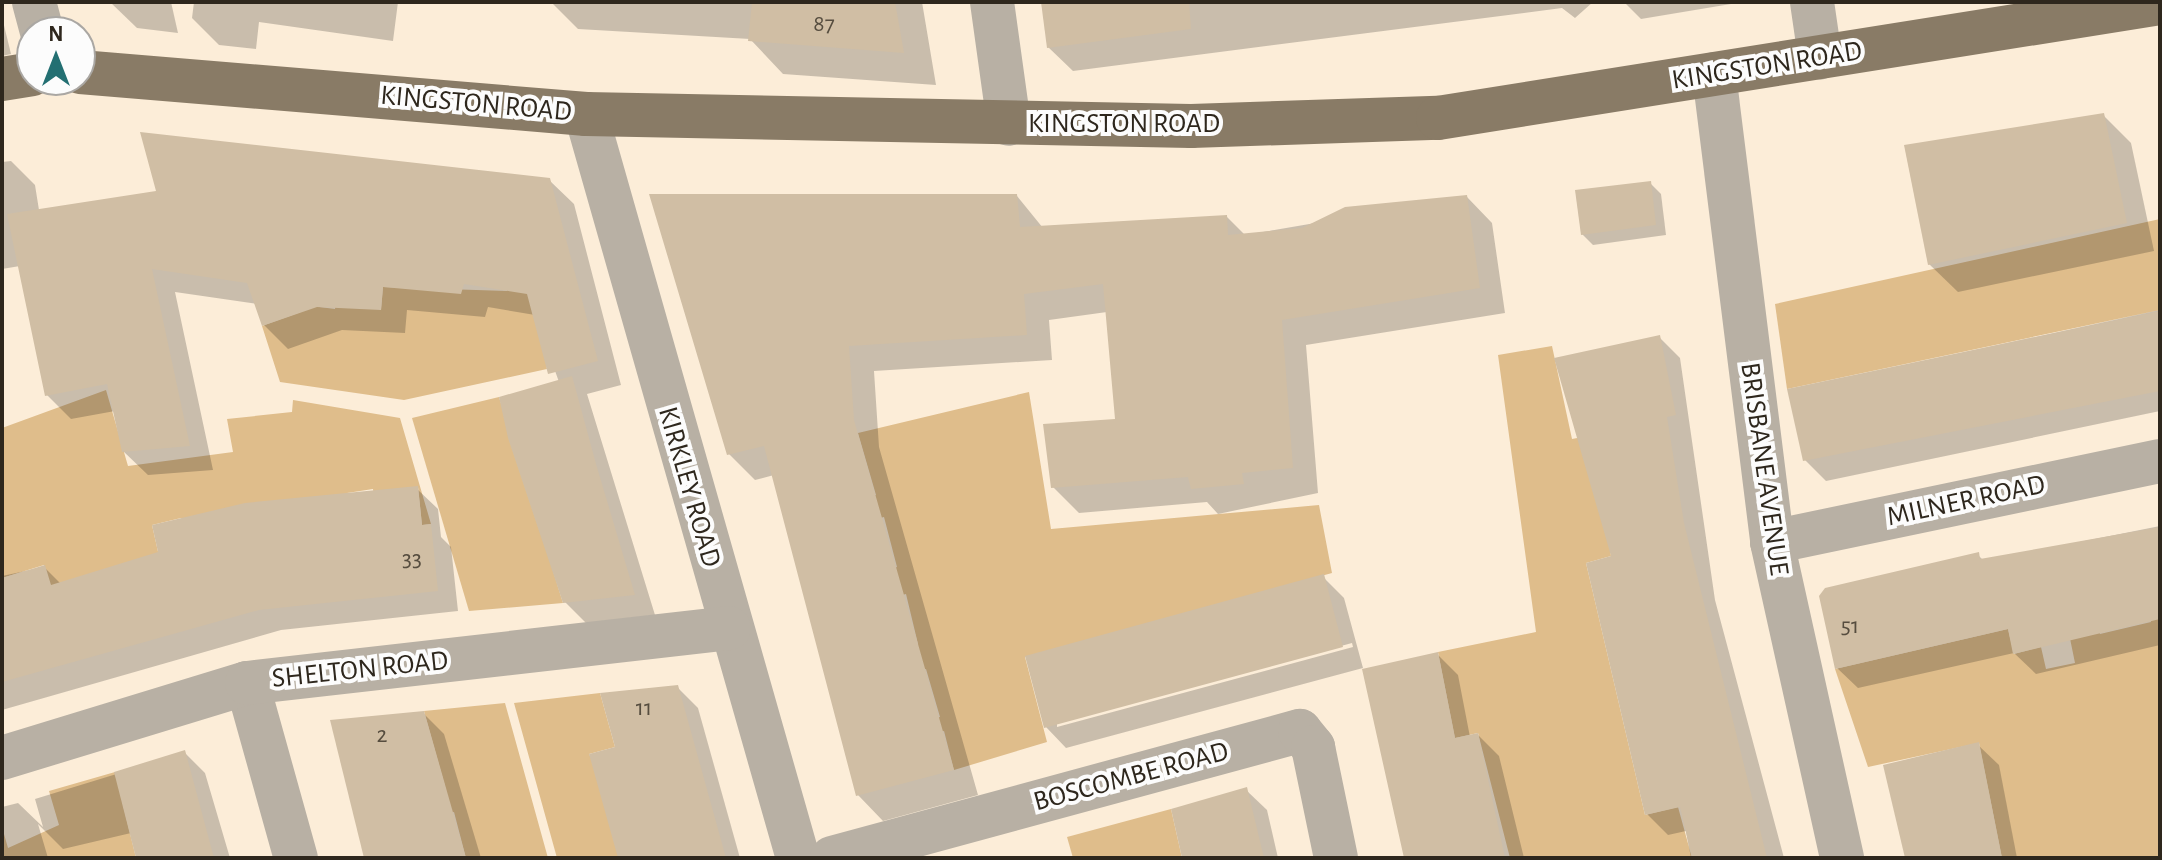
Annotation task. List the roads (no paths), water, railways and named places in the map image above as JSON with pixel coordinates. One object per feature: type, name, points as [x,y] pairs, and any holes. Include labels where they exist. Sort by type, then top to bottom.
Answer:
[{"type":"main road","name":"KINGSTON ROAD","points":[[96,73],[586,114],[1009,124],[1438,118],[2160,3]]},
{"type":"street","points":[[992,2],[1009,124]]},
{"type":"street","points":[[1812,2],[1820,57]]},
{"type":"street","name":"BRISBANE AVENUE","points":[[1714,74],[1772,542],[1842,858]]},
{"type":"street","name":"KIRKLEY ROAD","points":[[586,114],[729,628],[798,858]]},
{"type":"street","name":"MILNER ROAD","points":[[1772,542],[2160,461]]},
{"type":"street","name":"SHELTON ROAD","points":[[2,758],[247,683],[729,628]]},
{"type":"street","points":[[247,683],[296,858]]},
{"type":"street","name":"BOSCOMBE ROAD","points":[[832,858],[1300,731],[1313,747],[1336,858]]}]
